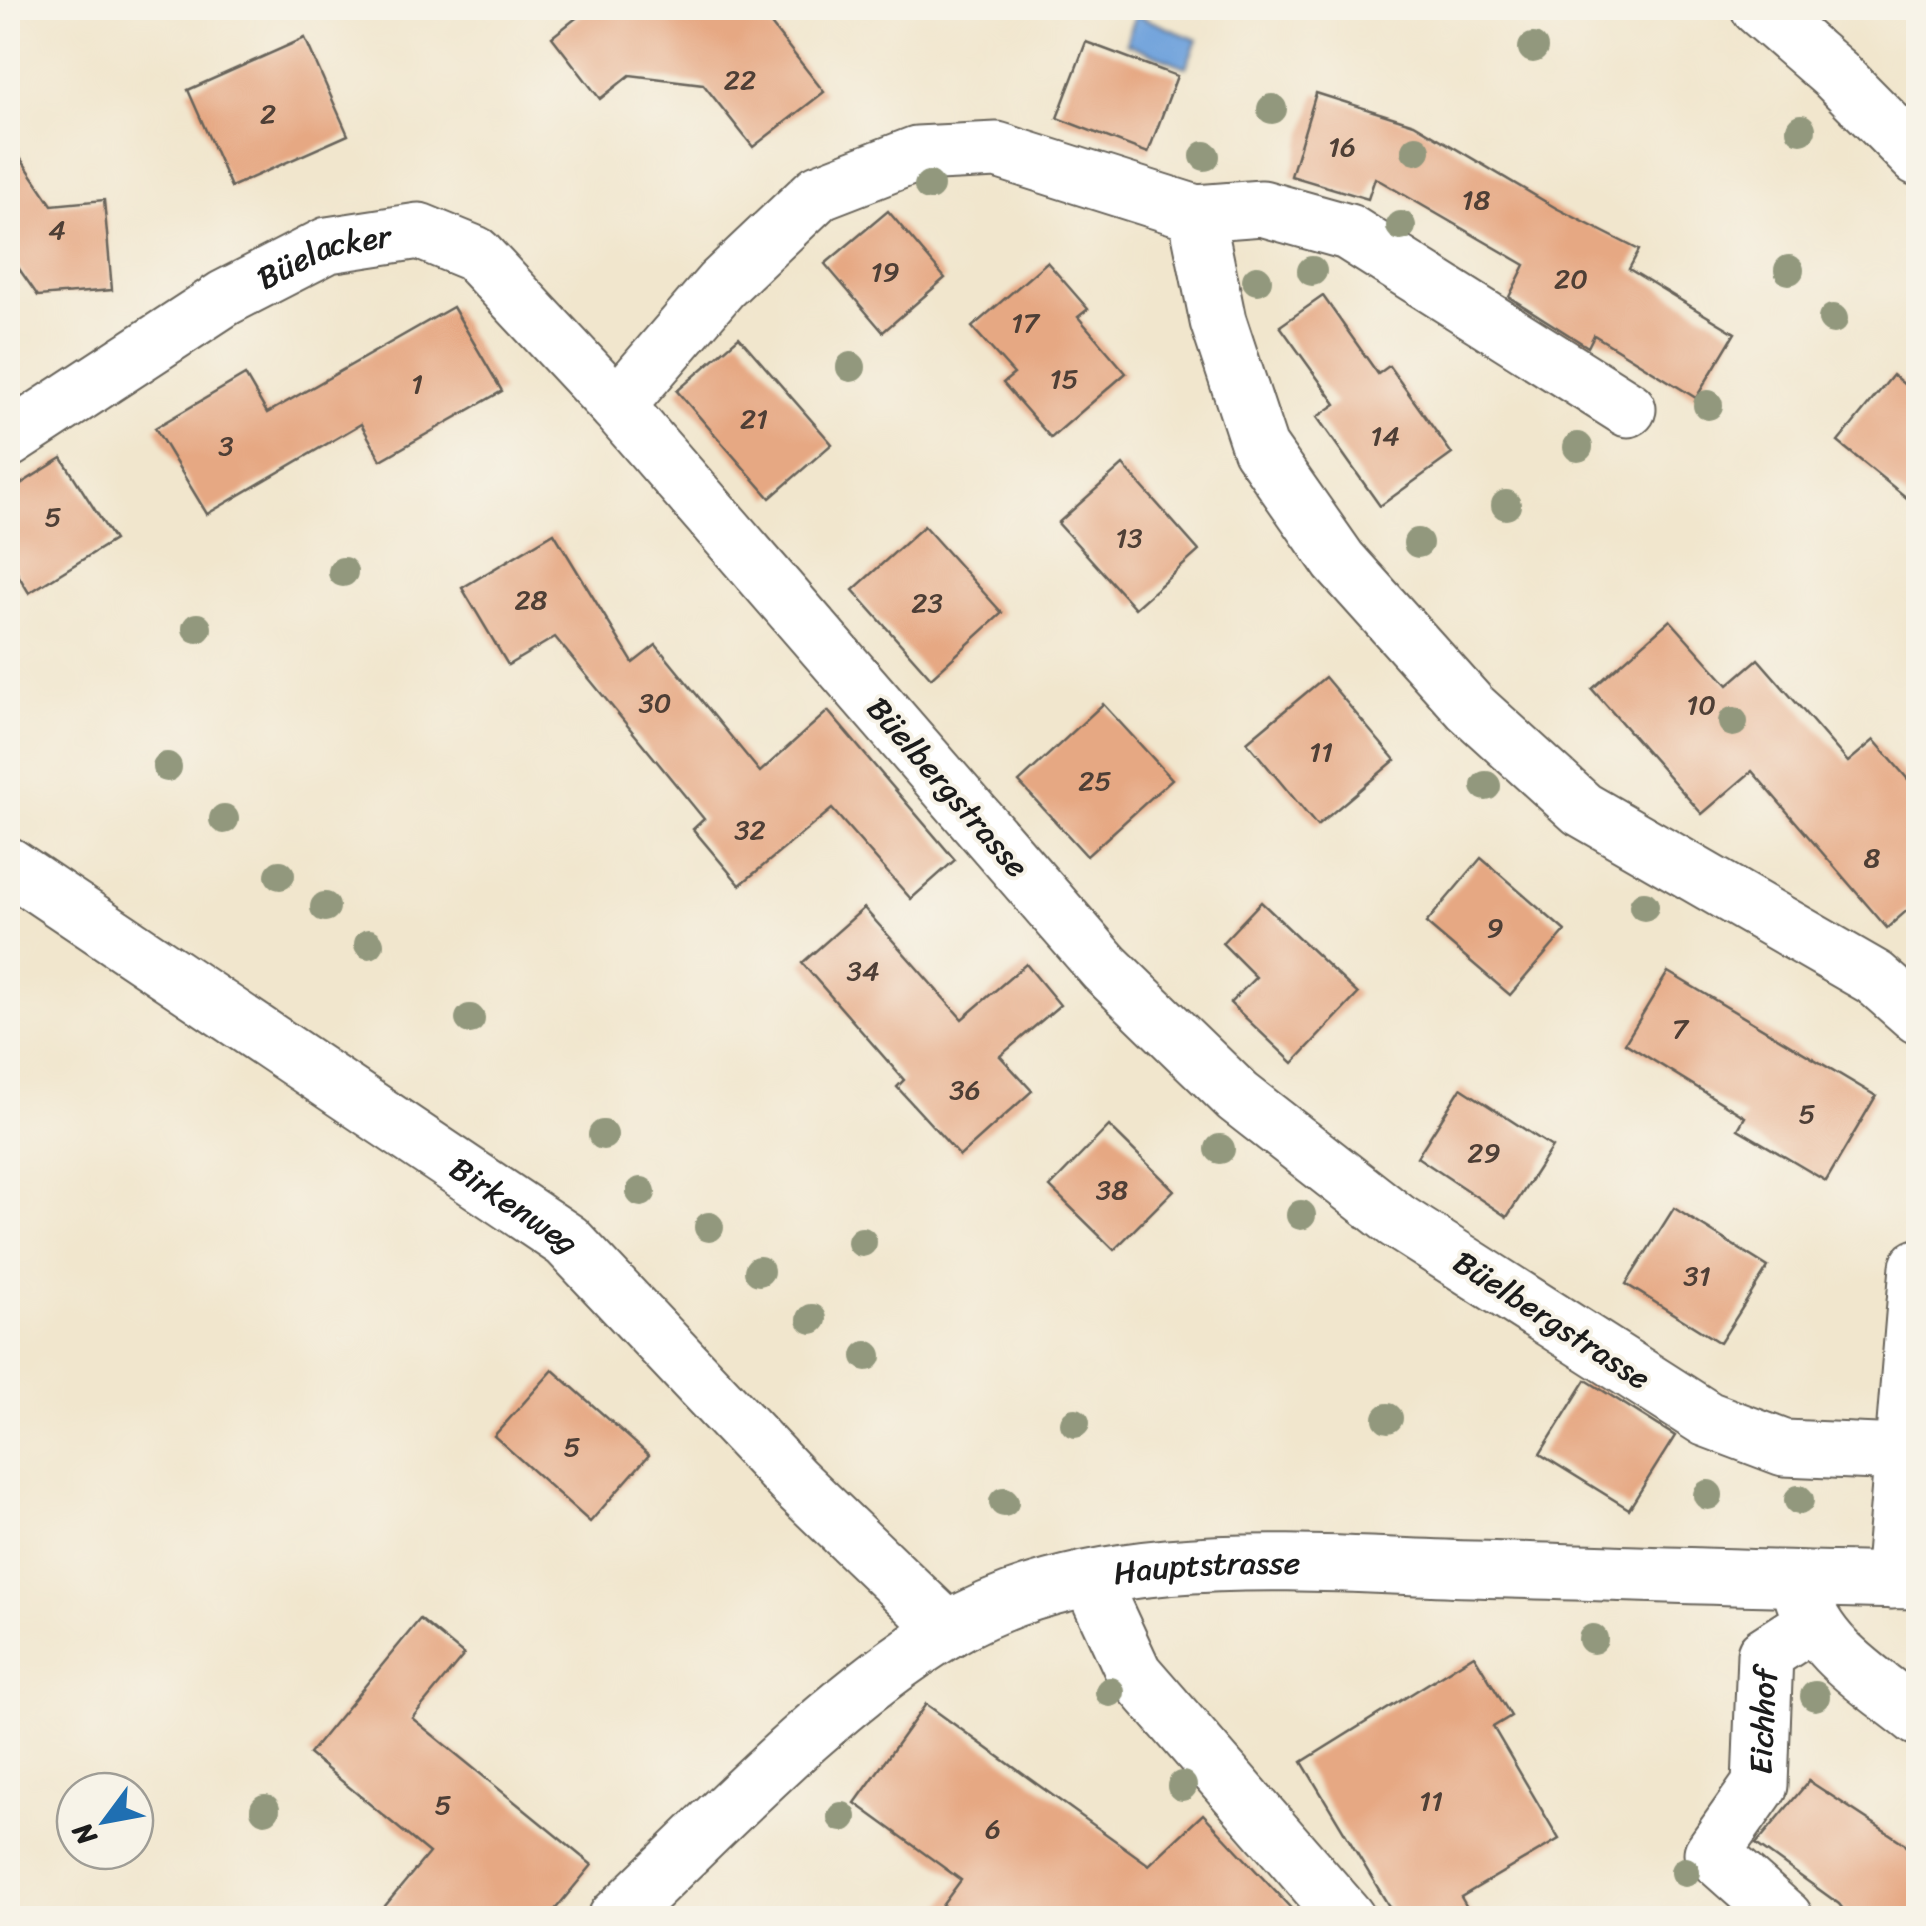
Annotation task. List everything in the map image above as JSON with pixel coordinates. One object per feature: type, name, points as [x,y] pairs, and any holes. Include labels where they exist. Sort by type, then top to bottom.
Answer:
[{"type":"street","points":[[1759,8],[1918,158]]},
{"type":"street","points":[[617,406],[720,285],[819,192],[917,154],[997,150],[1196,213],[1262,208],[1348,232],[1628,409]]},
{"type":"street","points":[[1196,213],[1218,320],[1260,448],[1340,562],[1457,693],[1582,809],[1875,978],[1918,1016]]},
{"type":"street","name":"Büelacker","points":[[8,440],[225,298],[328,244],[419,231],[475,254],[617,406]]},
{"type":"street","name":"Büelbergstrasse","points":[[617,406],[1105,968],[1238,1096],[1397,1221],[1706,1419],[1784,1448],[1901,1453]]},
{"type":"street","name":"Birkenweg","points":[[8,865],[567,1240],[794,1481],[948,1630]]},
{"type":"street","points":[[1905,1581],[1901,1453],[1918,1267]]},
{"type":"street","name":"Hauptstrasse","points":[[616,1918],[772,1770],[886,1674],[948,1630],[1019,1600],[1091,1580],[1213,1562],[1805,1600],[1905,1581]]},
{"type":"street","points":[[1091,1580],[1134,1673],[1346,1918]]},
{"type":"street","points":[[1805,1600],[1836,1651],[1918,1718]]},
{"type":"street","name":"Eichhof","points":[[1785,1918],[1712,1853],[1760,1785],[1765,1654],[1805,1600]]},
{"type":"water","points":[[1136,15],[1197,40],[1186,67],[1126,43]]},
{"type":"building","points":[[589,8],[758,8],[824,92],[753,147],[703,84],[630,75],[600,99],[552,37]]},
{"type":"building","points":[[305,38],[348,135],[231,187],[188,90]]},
{"type":"building","points":[[1086,42],[1177,76],[1148,153],[1057,118]]},
{"type":"building","points":[[1316,93],[1414,124],[1556,208],[1639,250],[1629,269],[1735,333],[1696,398],[1594,335],[1588,347],[1509,297],[1525,265],[1375,178],[1368,199],[1291,176]]},
{"type":"building","points":[[8,140],[52,205],[104,200],[112,290],[38,296],[8,253]]},
{"type":"building","points":[[888,211],[945,278],[883,332],[825,264]]},
{"type":"building","points":[[1047,262],[1088,309],[1078,317],[1126,373],[1051,438],[1003,383],[1014,374],[972,327]]},
{"type":"building","points":[[1323,296],[1378,374],[1389,366],[1452,454],[1380,506],[1317,417],[1336,404],[1280,326]]},
{"type":"building","points":[[453,307],[502,391],[381,460],[361,424],[207,514],[155,428],[245,375],[267,413]]},
{"type":"building","points":[[739,337],[832,444],[770,498],[677,391]]},
{"type":"building","points":[[1893,375],[1918,396],[1918,507],[1838,442]]},
{"type":"building","points":[[62,458],[114,540],[29,593],[8,558],[8,492]]},
{"type":"building","points":[[1123,465],[1199,551],[1135,608],[1058,523]]},
{"type":"building","points":[[924,526],[1002,613],[931,678],[853,590]]},
{"type":"building","points":[[554,533],[633,663],[656,645],[760,772],[828,711],[955,860],[911,899],[832,809],[740,885],[693,829],[704,819],[555,637],[508,665],[462,588]]},
{"type":"building","points":[[1670,620],[1728,685],[1758,659],[1848,762],[1874,740],[1918,791],[1918,901],[1887,928],[1752,771],[1702,814],[1592,689]]},
{"type":"building","points":[[1325,677],[1395,760],[1317,826],[1247,742]]},
{"type":"building","points":[[1103,704],[1172,779],[1087,856],[1019,782]]},
{"type":"building","points":[[1481,858],[1565,931],[1510,995],[1426,923]]},
{"type":"building","points":[[1261,902],[1358,994],[1293,1063],[1230,1003],[1256,977],[1222,943]]},
{"type":"building","points":[[864,908],[962,1019],[1026,964],[1060,1005],[1000,1056],[1032,1091],[960,1156],[897,1087],[904,1080],[802,963]]},
{"type":"building","points":[[1668,972],[1876,1096],[1826,1181],[1738,1129],[1745,1117],[1625,1043]]},
{"type":"building","points":[[1461,1088],[1552,1147],[1507,1217],[1417,1157]]},
{"type":"building","points":[[1109,1126],[1174,1190],[1114,1250],[1050,1187]]},
{"type":"building","points":[[1674,1208],[1768,1267],[1720,1343],[1626,1284]]},
{"type":"building","points":[[553,1370],[649,1455],[590,1522],[494,1436]]},
{"type":"building","points":[[1586,1380],[1675,1436],[1629,1509],[1540,1454]]},
{"type":"building","points":[[420,1619],[464,1655],[412,1718],[592,1865],[548,1918],[375,1918],[429,1853],[309,1754]]},
{"type":"building","points":[[1474,1655],[1511,1716],[1493,1727],[1559,1839],[1461,1897],[1473,1918],[1396,1918],[1302,1762]]},
{"type":"building","points":[[926,1704],[1149,1865],[1203,1814],[1300,1918],[933,1918],[961,1880],[855,1803]]},
{"type":"building","points":[[1809,1781],[1905,1844],[1918,1864],[1918,1918],[1850,1918],[1839,1904],[1756,1844]]}]
